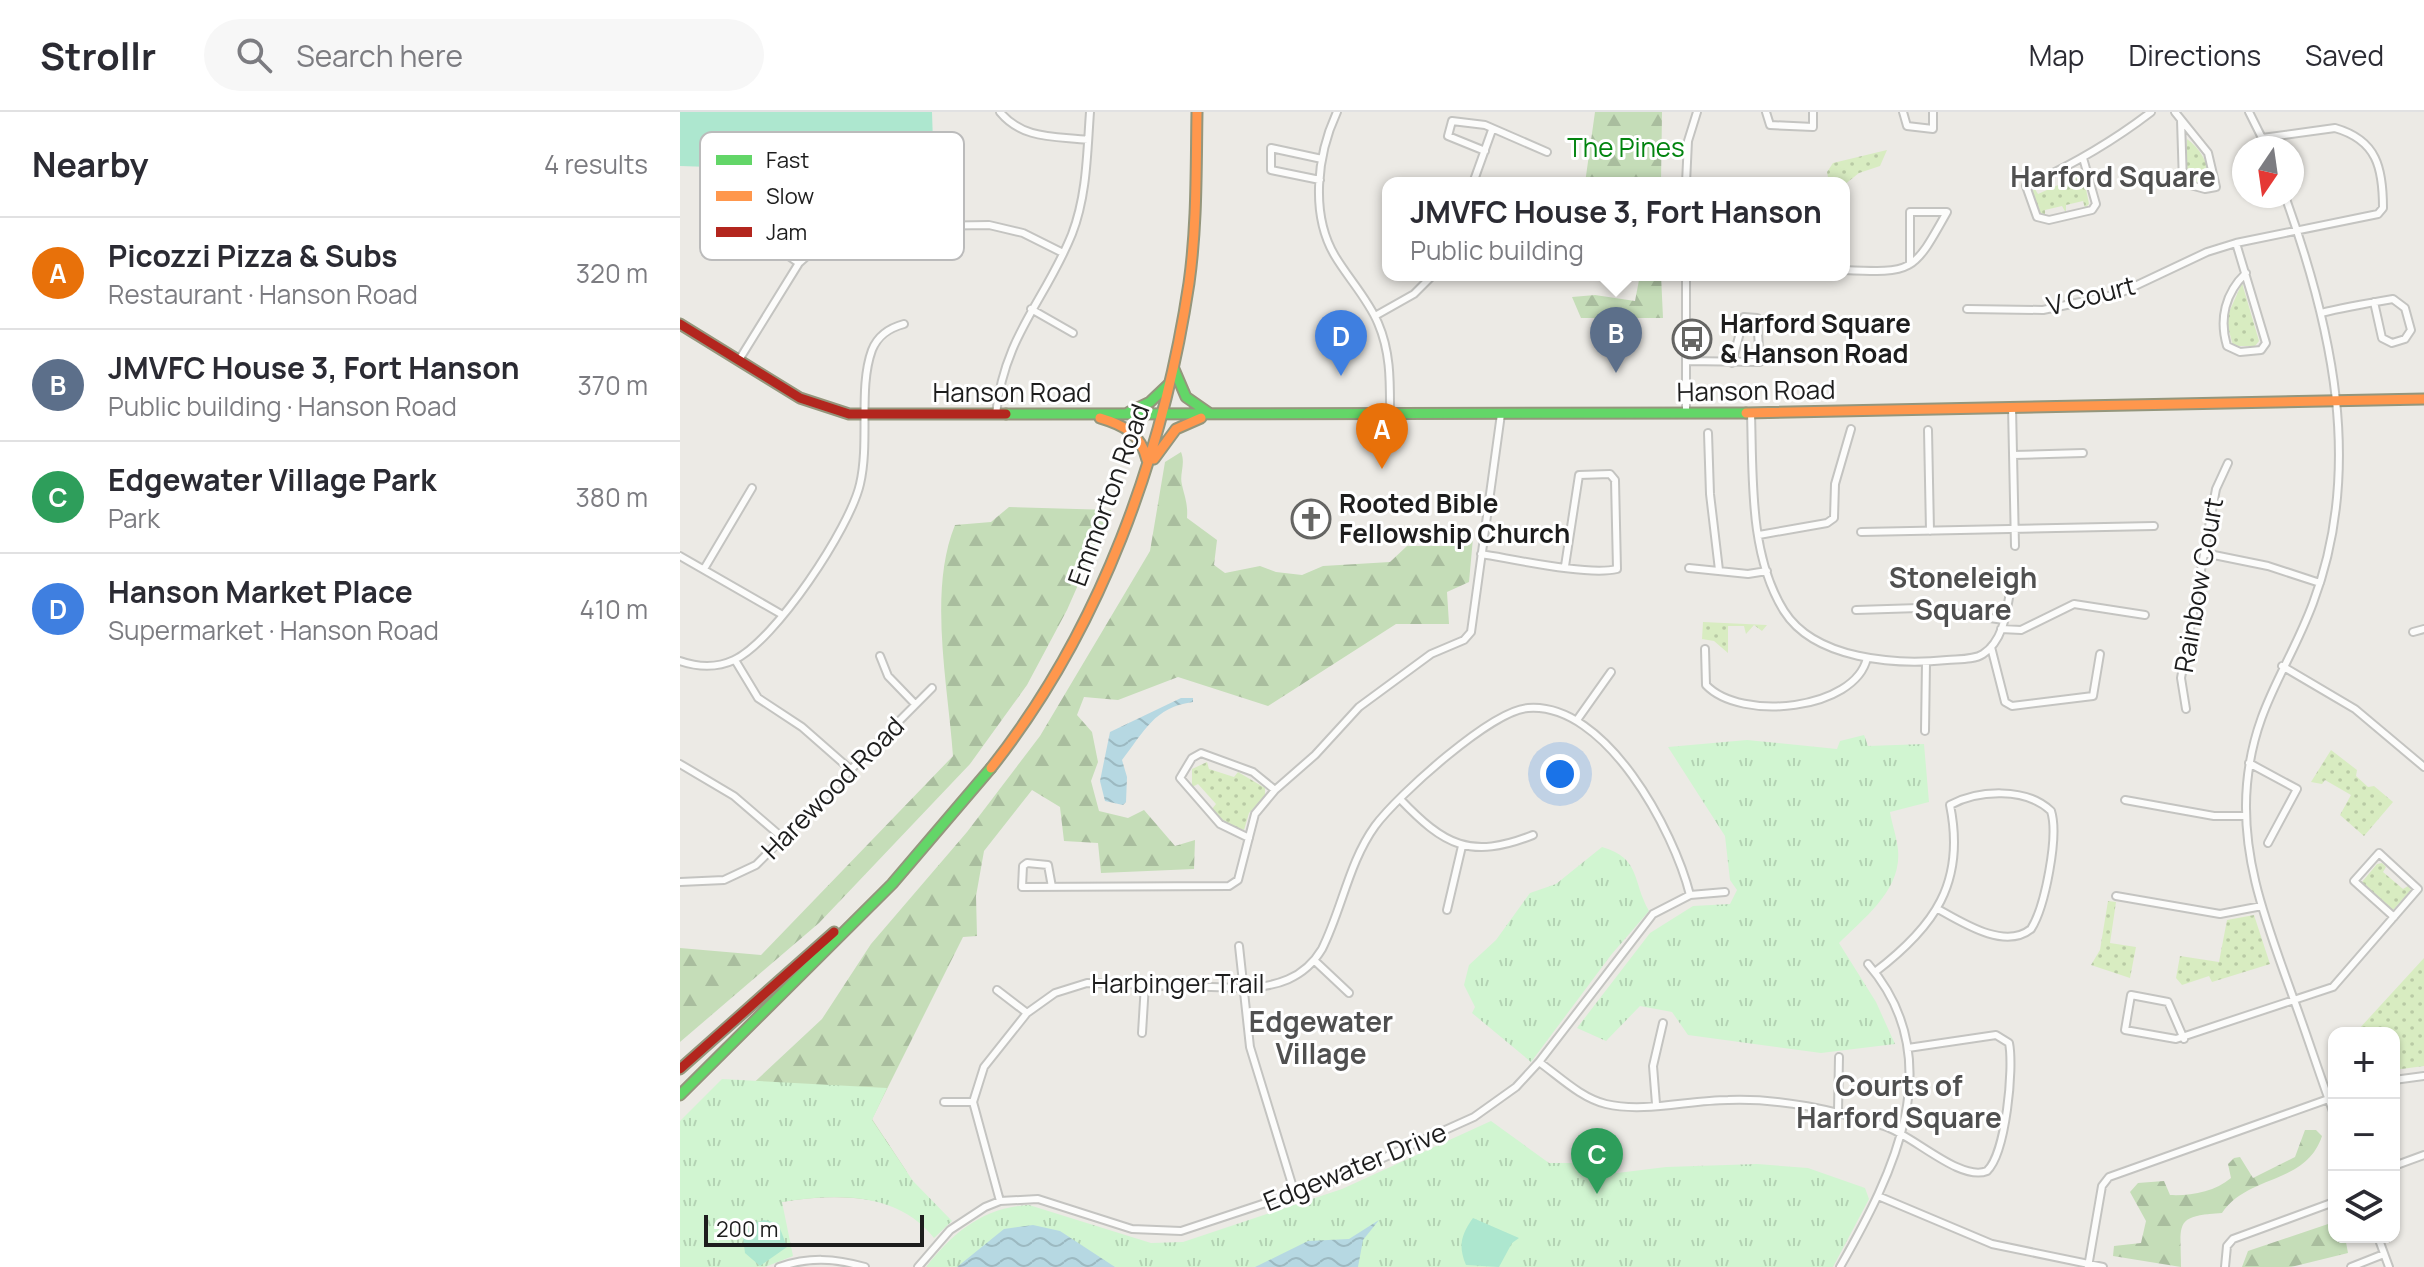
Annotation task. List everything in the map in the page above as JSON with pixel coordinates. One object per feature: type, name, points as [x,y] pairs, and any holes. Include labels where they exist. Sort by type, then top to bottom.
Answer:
[{"type":"street","points":[[1000,112],[1010,123],[1033,134],[1088,140]]},
{"type":"street","points":[[996,414],[1009,352],[1063,253],[1081,207],[1090,112]]},
{"type":"street","name":"Emmorton Road","points":[[680,1095],[958,810],[1030,714],[1092,607],[1148,465],[1174,369],[1189,277],[1197,112]]},
{"type":"street","points":[[1337,112],[1322,159],[1321,218],[1329,246],[1375,316],[1388,354],[1390,414]]},
{"type":"street","points":[[1686,177],[1688,141],[1697,112]]},
{"type":"street","points":[[1766,112],[1770,125],[1813,127],[1813,112]]},
{"type":"street","points":[[1903,112],[1907,126],[1913,129],[1933,129],[1933,112]]},
{"type":"street","points":[[2083,158],[2096,204],[2092,210],[2049,220],[2037,217],[2026,186],[2083,158],[2151,112]]},
{"type":"street","points":[[2175,112],[2208,153],[2216,187],[2205,189],[2183,183],[2181,120]]},
{"type":"street","points":[[2249,112],[2261,136]]},
{"type":"street","points":[[1485,151],[1448,136],[1452,121],[1485,125],[1547,152]]},
{"type":"street","name":"V Court","points":[[1967,309],[2043,310],[2118,294],[2207,252],[2236,243],[2296,228],[2378,214],[2384,202],[2376,156],[2371,148],[2335,128],[2277,136]]},
{"type":"street","points":[[1475,177],[1492,130]]},
{"type":"street","points":[[1320,180],[1271,170],[1271,148],[1322,159]]},
{"type":"street","points":[[2289,208],[2333,362],[2337,401],[2335,515],[2320,583],[2264,704],[2249,763],[2246,816],[2251,865],[2262,906],[2328,1090]]},
{"type":"street","points":[[1850,270],[1891,273],[1910,264],[1924,254],[1947,212],[1910,212],[1910,264]]},
{"type":"street","points":[[964,225],[989,225],[1023,233],[1063,253]]},
{"type":"street","points":[[2236,243],[2246,273],[2266,345],[2261,350],[2240,352],[2227,346],[2220,325],[2236,282],[2246,273]]},
{"type":"street","points":[[795,260],[799,263]]},
{"type":"street","points":[[739,360],[802,260]]},
{"type":"street","points":[[1375,316],[1414,294],[1427,281]]},
{"type":"street","points":[[1686,281],[1686,414]]},
{"type":"street","points":[[2321,313],[2374,302],[2393,299],[2405,308],[2411,330],[2405,339],[2392,343],[2382,338],[2374,302]]},
{"type":"street","points":[[1031,309],[1073,333]]},
{"type":"street","points":[[1686,361],[1732,363],[1760,362],[1757,318],[1744,317],[1732,363]]},
{"type":"street","name":"Hanson Road","points":[[680,324],[814,404],[836,412],[867,415],[1686,414],[2424,399]]},
{"type":"street","points":[[680,661],[705,666],[735,660],[759,643],[825,556],[856,499],[867,447],[867,370],[872,349],[885,332],[904,324]]},
{"type":"street","points":[[1174,369],[1186,397],[1212,415]]},
{"type":"street","points":[[1118,415],[1141,407],[1171,382]]},
{"type":"street","points":[[2012,407],[2015,546]]},
{"type":"street","points":[[1751,413],[1753,494],[1767,571],[1791,619],[1814,638],[1867,658],[1926,662],[1973,658],[1991,647],[2001,629],[2012,581]]},
{"type":"street","points":[[1052,887],[1048,865],[1027,863],[1023,866],[1022,887],[1052,887],[1229,886],[1240,877],[1255,814],[1275,790],[1315,755],[1359,707],[1431,654],[1467,637],[1473,625],[1501,414]]},
{"type":"street","points":[[1089,415],[1119,423],[1139,436],[1148,465]]},
{"type":"street","points":[[1144,476],[1176,429],[1212,415]]},
{"type":"street","points":[[1759,535],[1827,523],[1834,518],[1835,484],[1851,429]]},
{"type":"street","points":[[1928,430],[1930,531]]},
{"type":"street","points":[[1708,433],[1710,494],[1719,570]]},
{"type":"street","points":[[2013,455],[2083,453]]},
{"type":"street","name":"Rainbow Court","points":[[2186,709],[2181,678],[2216,489],[2228,463]]},
{"type":"street","points":[[1481,554],[1598,571],[1617,569],[1615,480],[1610,474],[1579,475],[1565,566]]},
{"type":"street","points":[[704,569],[752,488]]},
{"type":"street","points":[[1861,532],[2154,526]]},
{"type":"street","points":[[2204,553],[2268,566],[2320,583]]},
{"type":"street","points":[[680,556],[781,614]]},
{"type":"street","points":[[1689,568],[1748,574],[1767,571]]},
{"type":"street","points":[[2001,629],[2021,630],[2074,604],[2145,615]]},
{"type":"street","points":[[1856,610],[1919,608],[2004,620]]},
{"type":"street","points":[[2413,632],[2424,629]]},
{"type":"street","points":[[1991,647],[2005,702],[2012,706],[2093,696],[2100,654]]},
{"type":"street","points":[[1705,649],[1706,685],[1714,694],[1764,708],[1789,706],[1851,685],[1862,675],[1867,658]]},
{"type":"street","points":[[880,656],[888,676],[915,704]]},
{"type":"street","points":[[735,660],[758,698],[810,733],[851,770]]},
{"type":"street","points":[[1925,731],[1926,662]]},
{"type":"street","points":[[2282,666],[2355,709],[2424,767]]},
{"type":"street","points":[[1577,720],[1611,672]]},
{"type":"street","name":"Harewood Road","points":[[680,882],[711,883],[737,876],[756,865],[932,688]]},
{"type":"street","points":[[1349,993],[1315,961],[1329,935],[1366,841],[1400,799],[1505,714],[1543,708],[1577,720],[1627,771],[1658,815],[1680,859],[1690,895]]},
{"type":"street","points":[[1249,838],[1220,824],[1180,778],[1184,769],[1201,753],[1253,772],[1275,790]]},
{"type":"street","points":[[2249,763],[2297,789],[2268,843]]},
{"type":"street","points":[[680,764],[734,796],[784,839]]},
{"type":"street","points":[[1875,972],[1922,931],[1938,909],[1954,861],[1950,805],[1971,795],[2030,797],[2051,811],[2054,828],[2037,918],[2024,935],[1999,936],[1938,909]]},
{"type":"street","points":[[1400,799],[1433,832],[1462,846],[1492,847],[1533,835]]},
{"type":"street","points":[[2125,800],[2214,816],[2246,816]]},
{"type":"street","points":[[1447,910],[1462,846]]},
{"type":"street","points":[[2184,1039],[2168,1002],[2131,995],[2125,1030],[2184,1039],[2333,987],[2394,917],[2418,889],[2379,853],[2354,881],[2394,917]]},
{"type":"street","name":"Edgewater Drive","points":[[918,1267],[950,1230],[1000,1201],[1038,1199],[1132,1229],[1169,1232],[1200,1226],[1332,1181],[1474,1117],[1516,1087],[1539,1062],[1642,924],[1664,905],[1690,895],[1725,892]]},
{"type":"street","points":[[2116,896],[2220,914],[2262,906]]},
{"type":"street","name":"Emmorton Road","points":[[680,1069],[801,960],[862,911]]},
{"type":"street","points":[[1239,946],[1242,988],[1256,1077],[1295,1194]]},
{"type":"street","name":"Harbinger Trail","points":[[973,1102],[984,1067],[1027,1013],[1070,985],[1117,982],[1242,988],[1278,985],[1315,961]]},
{"type":"street","points":[[1840,1267],[1878,1196],[1902,1132],[1910,1088],[1908,1048],[1897,1010],[1868,964]]},
{"type":"street","points":[[1142,1033],[1145,984]]},
{"type":"street","points":[[997,990],[1027,1013]]},
{"type":"street","points":[[1656,1104],[1653,1066],[1663,1023]]},
{"type":"street","points":[[1539,1062],[1582,1093],[1604,1103],[1750,1100],[1838,1111],[1902,1132],[1966,1172],[1987,1171],[1997,1156],[2012,1073],[2009,1043],[2001,1036],[1908,1048]]},
{"type":"street","points":[[1838,1111],[1839,1057]]},
{"type":"street","points":[[2400,1079],[2424,1076]]},
{"type":"street","points":[[2088,1266],[2102,1186],[2109,1177],[2328,1099]]},
{"type":"street","points":[[944,1102],[973,1102],[1000,1201]]},
{"type":"street","points":[[2400,1164],[2424,1155]]},
{"type":"street","points":[[1878,1196],[1992,1244],[2103,1267]]},
{"type":"street","points":[[2225,1267],[2227,1246],[2233,1239],[2328,1204]]},
{"type":"street","points":[[2380,1243],[2389,1267]]},
{"type":"street","points":[[2351,1267],[2384,1254]]},
{"type":"street","points":[[779,1267],[796,1261],[831,1259],[865,1267]]},
{"type":"green space","points":[[680,112],[932,112],[933,132],[700,132],[700,167],[680,166]]},
{"type":"green space","name":"The Pines","points":[[1595,112],[1662,112],[1661,177],[1586,177]]},
{"type":"green space","points":[[2187,139],[2199,151],[2207,167],[2210,178],[2204,183],[2185,177]]},
{"type":"green space","points":[[1887,150],[1880,166],[1859,173],[1850,180],[1850,177],[1828,177],[1827,172],[1833,163]]},
{"type":"green space","points":[[2074,171],[2083,174],[2089,204],[2085,208],[2083,201],[2066,205],[2066,213],[2062,206],[2045,210],[2045,216],[2041,215],[2032,191],[2035,189],[2038,194],[2076,177]]},
{"type":"green space","points":[[1639,281],[1661,281],[1663,318],[1581,318],[1572,297],[1595,295],[1635,301]]},
{"type":"green space","points":[[2242,283],[2259,341],[2255,346],[2233,346],[2226,319]]},
{"type":"green space","points":[[1181,452],[1181,481],[1187,518],[1217,540],[1214,565],[1225,573],[1260,566],[1276,572],[1302,575],[1323,566],[1390,562],[1407,546],[1444,546],[1452,534],[1464,531],[1473,538],[1469,582],[1447,592],[1449,624],[1396,624],[1268,706],[1178,677],[1118,700],[1084,697],[1077,715],[1092,732],[1098,762],[1091,781],[1099,811],[1128,818],[1144,810],[1175,846],[1195,840],[1194,869],[1101,873],[1098,843],[1064,841],[1060,807],[1032,790],[984,851],[976,896],[977,936],[963,937],[872,1119],[907,1172],[909,1212],[863,1199],[814,1198],[782,1202],[715,1119],[822,1019],[871,944],[967,832],[1040,736],[1150,551],[1165,462]]},
{"type":"green space","points":[[1009,507],[1111,510],[1067,610],[1027,685],[970,764],[819,923],[680,1042],[680,948],[761,955],[953,756],[941,608],[947,551],[955,525],[991,522]]},
{"type":"green space","points":[[1703,622],[1767,625],[1762,631],[1754,625],[1746,634],[1744,626],[1728,626],[1728,653],[1714,641],[1702,639]]},
{"type":"green space","points":[[1864,735],[1868,746],[1924,744],[1929,802],[1890,812],[1898,850],[1894,878],[1870,913],[1839,943],[1876,1002],[1895,1044],[1821,1053],[1688,1035],[1672,1012],[1640,1006],[1606,1041],[1577,1028],[1650,933],[1693,906],[1730,904],[1737,890],[1730,880],[1725,836],[1668,747],[1747,740],[1837,749],[1840,741]]},
{"type":"green space","points":[[2331,750],[2357,770],[2356,776],[2368,787],[2374,786],[2393,802],[2364,836],[2340,815],[2351,795],[2325,780],[2322,784],[2311,782]]},
{"type":"green space","points":[[1207,762],[1209,769],[1234,777],[1238,772],[1265,788],[1265,796],[1249,813],[1244,830],[1224,823],[1212,809],[1216,804],[1198,784],[1192,787],[1192,769]]},
{"type":"green space","points":[[1602,847],[1615,852],[1630,864],[1649,911],[1611,955],[1531,1062],[1472,1013],[1475,1007],[1464,985],[1469,965],[1496,940],[1530,893],[1556,884]]},
{"type":"green space","points":[[2382,863],[2386,867],[2383,872],[2403,889],[2408,886],[2411,890],[2393,910],[2362,882],[2377,864]]},
{"type":"green space","points":[[2108,901],[2116,902],[2110,943],[2136,947],[2130,978],[2091,965],[2100,950]]},
{"type":"green space","points":[[2254,915],[2270,964],[2212,982],[2209,976],[2182,985],[2176,978],[2180,956],[2219,962],[2227,920]]},
{"type":"green space","points":[[2424,958],[2424,1066],[2400,1069],[2400,1027],[2361,1027]]},
{"type":"green space","points":[[722,1079],[887,1088],[872,1120],[913,1181],[952,1221],[934,1238],[903,1212],[865,1199],[823,1197],[782,1202],[793,1256],[765,1267],[680,1267],[680,1121]]},
{"type":"green space","points":[[1491,1121],[1549,1163],[1572,1163],[1609,1174],[1666,1167],[1757,1164],[1808,1168],[1865,1188],[1869,1199],[1833,1267],[926,1267],[947,1243],[984,1216],[1029,1205],[1151,1243],[1183,1242],[1342,1189]]},
{"type":"green space","points":[[2305,1130],[2316,1130],[2322,1136],[2314,1152],[2303,1163],[2246,1191],[2222,1213],[2187,1220],[2181,1231],[2181,1267],[2113,1256],[2114,1246],[2141,1243],[2146,1221],[2130,1192],[2138,1183],[2164,1181],[2170,1195],[2202,1192],[2218,1187],[2231,1178],[2228,1164],[2240,1157],[2253,1178],[2295,1157]]},
{"type":"green space","points":[[1473,1218],[1519,1238],[1512,1243],[1499,1267],[1466,1265],[1462,1241]]},
{"type":"green space","points":[[764,1220],[778,1223],[787,1247],[760,1266],[745,1253],[743,1237],[752,1224]]},
{"type":"green space","points":[[2328,1224],[2328,1243],[2346,1243],[2348,1253],[2291,1267],[2242,1267],[2248,1251]]},
{"type":"water","points":[[1181,698],[1193,698],[1193,702],[1159,715],[1122,760],[1127,777],[1126,802],[1123,805],[1105,801],[1100,781],[1110,732]]},
{"type":"water","points":[[1379,1220],[1363,1240],[1358,1267],[1255,1267],[1308,1241],[1349,1239]]},
{"type":"water","points":[[1033,1225],[1060,1231],[1115,1267],[957,1267],[1004,1229]]},
{"type":"traffic: fast","points":[[1174,369],[1186,397],[1209,413]]},
{"type":"traffic: fast","points":[[1129,412],[1150,402],[1169,384]]},
{"type":"traffic: fast","points":[[1006,414],[1746,413]]},
{"type":"traffic: fast","points":[[680,1095],[892,884],[991,768]]},
{"type":"traffic: slow","points":[[991,768],[1030,715],[1095,600],[1144,476],[1177,348],[1189,283],[1195,219],[1197,112]]},
{"type":"traffic: slow","points":[[1746,413],[2424,399]]},
{"type":"traffic: slow","points":[[1100,418],[1117,424],[1136,437],[1147,460]]},
{"type":"traffic: slow","points":[[1154,459],[1176,429],[1201,418]]},
{"type":"traffic: jam","points":[[680,324],[800,398],[849,414],[1006,414]]},
{"type":"traffic: jam","points":[[680,1069],[834,932]]},
{"type":"place","name":"Harford Square & Hanson Road","points":[[1692,339]]},
{"type":"place","name":"JMVFC House 3, Fort Hanson","points":[[1616,373]]},
{"type":"place","name":"Hanson Market Place","points":[[1341,376]]},
{"type":"place","name":"Picozzi Pizza & Subs","points":[[1382,469]]},
{"type":"place","name":"Rooted Bible Fellowship Church","points":[[1311,519]]},
{"type":"place","name":"Edgewater Village Park","points":[[1597,1194]]},
{"type":"district","name":"Harford Square","points":[[2113,177]]},
{"type":"district","name":"Stoneleigh Square","points":[[1963,594]]},
{"type":"district","name":"Edgewater Village","points":[[1321,1038]]},
{"type":"district","name":"Courts of Harford Square","points":[[1899,1102]]}]
